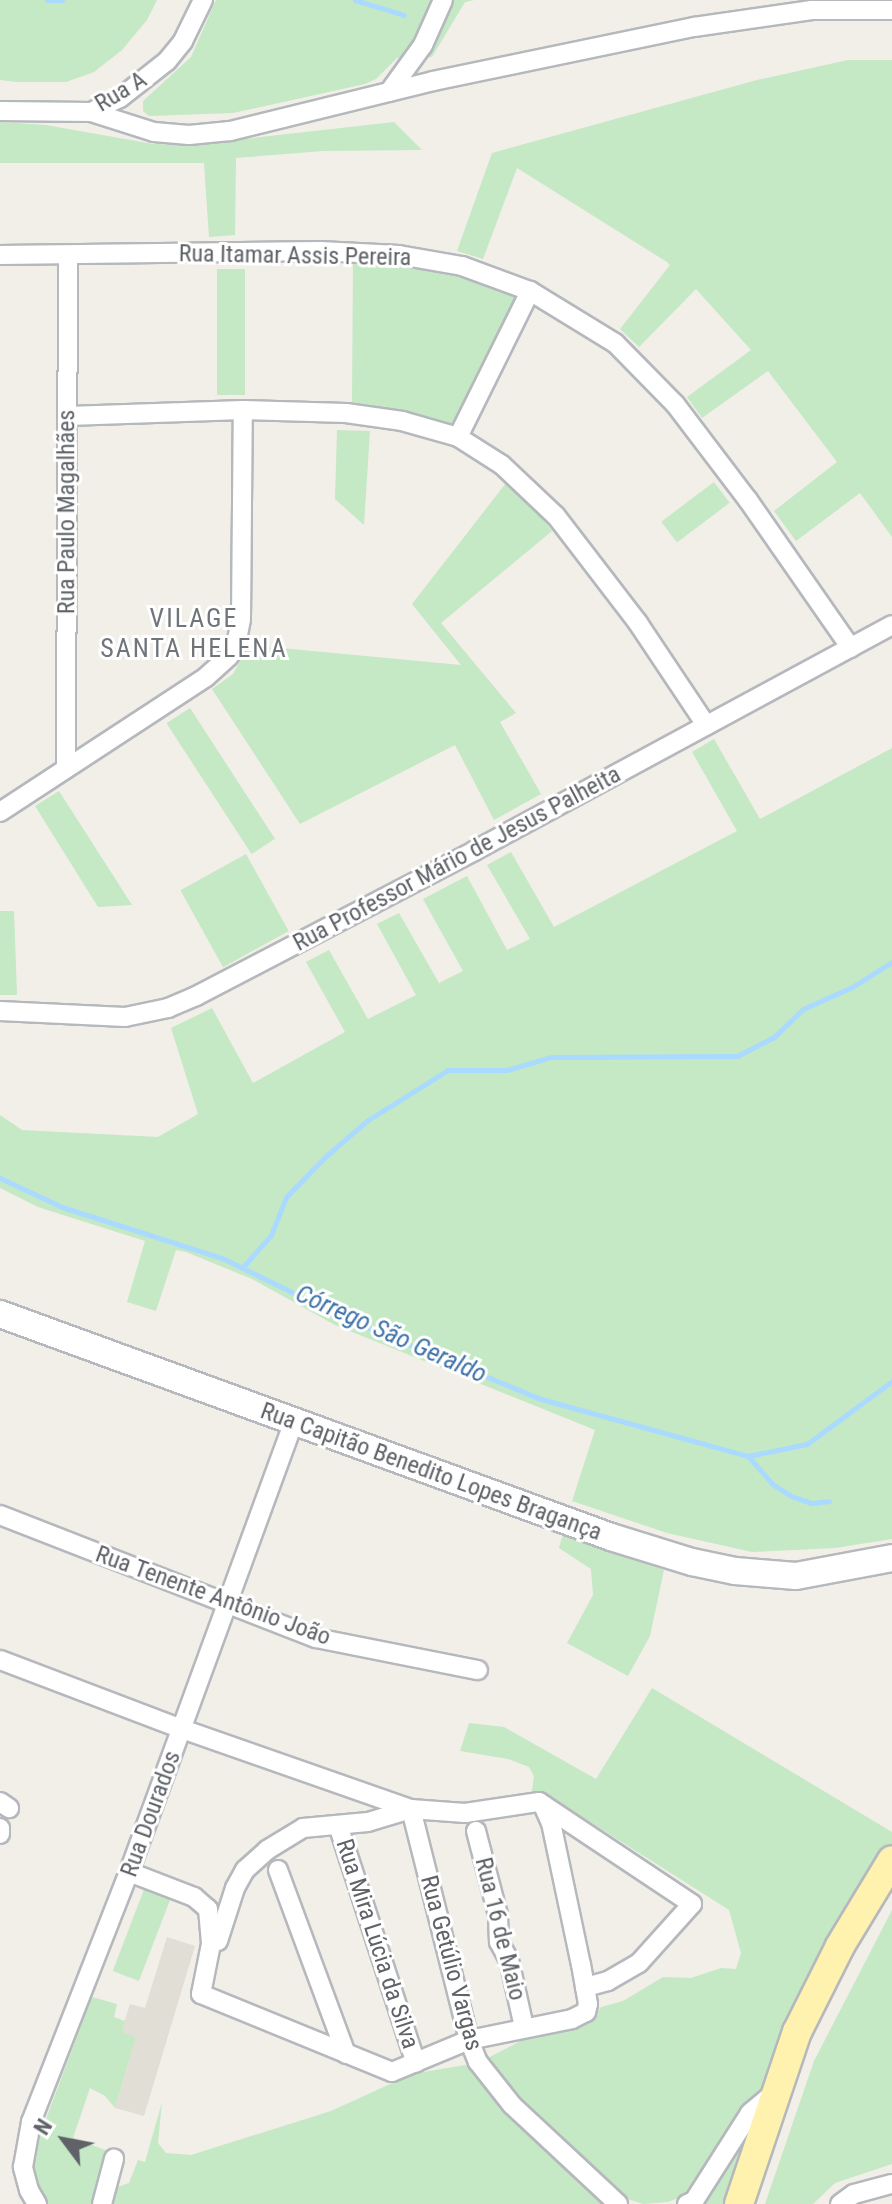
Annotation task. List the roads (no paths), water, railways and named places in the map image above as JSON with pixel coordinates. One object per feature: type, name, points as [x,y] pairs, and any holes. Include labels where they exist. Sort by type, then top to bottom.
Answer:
[{"type":"main road","name":"Rua Capitão Benedito Lopes Bragança","points":[[0,1314],[293,1423],[692,1562],[735,1571],[796,1576],[885,1563]]},
{"type":"main road","points":[[739,2204],[774,2093],[815,1993],[892,1860]]},
{"type":"main road","points":[[753,2204],[810,2044],[848,1964],[892,1886]]},
{"type":"street","name":"Rua A","points":[[0,111],[91,112],[120,98],[159,69],[183,41],[203,0]]},
{"type":"street","points":[[389,92],[423,45],[443,0]]},
{"type":"street","points":[[91,112],[154,132],[207,134],[254,127],[389,92],[707,24],[812,10],[892,10]]},
{"type":"street","name":"Rua Itamar Assis Pereira","points":[[0,255],[320,251],[399,255],[462,266],[530,291],[615,343],[675,404],[748,500],[851,648]]},
{"type":"street","name":"Rua Paulo Magalhães","points":[[66,768],[68,255]]},
{"type":"street","points":[[458,437],[530,291]]},
{"type":"street","points":[[0,812],[206,677],[229,656],[236,645],[241,619],[243,410]]},
{"type":"street","points":[[68,416],[243,410],[364,415],[410,423],[458,437],[502,465],[556,516],[638,623],[706,725]]},
{"type":"street","name":"Rua Professor Mário de Jesus Palheita","points":[[0,1011],[125,1017],[182,1002],[474,851],[892,625]]},
{"type":"street","name":"Rua Dourados","points":[[37,2204],[29,2190],[23,2167],[31,2122],[129,1872],[293,1423]]},
{"type":"street","name":"Rua Tenente Antônio João","points":[[0,1515],[316,1638],[478,1670]]},
{"type":"street","points":[[0,1660],[182,1729],[411,1809],[456,1813],[526,1802],[543,1805],[692,1904],[639,1963],[608,1981],[585,1987]]},
{"type":"street","points":[[129,1872],[194,1897],[208,1909],[212,1936],[201,1994],[392,2072],[469,2040],[572,2019],[586,2012],[585,1987],[551,1823],[543,1805]]},
{"type":"street","points":[[207,1967],[215,1967],[219,1936],[230,1901],[240,1878],[254,1860],[303,1828],[380,1820],[411,1809]]},
{"type":"street","name":"Rua Getúlio Vargas","points":[[411,1809],[469,2040],[478,2062],[497,2089],[618,2204]]},
{"type":"street","name":"Rua Mira Lúcia da Silva","points":[[338,1825],[416,2063]]},
{"type":"street","name":"Rua 16 de Maio","points":[[476,1831],[498,1915],[499,1942],[509,1960],[524,2027]]},
{"type":"street","points":[[278,1870],[346,2054]]},
{"type":"street","points":[[691,2203],[750,2113],[774,2093]]},
{"type":"street","points":[[102,2204],[114,2159]]},
{"type":"street","points":[[840,2204],[854,2194],[892,2184]]},
{"type":"waterway","points":[[47,0],[62,0]]},
{"type":"waterway","points":[[355,0],[404,15]]},
{"type":"waterway","name":"Córrego São Geraldo","points":[[243,1267],[271,1235],[286,1197],[326,1156],[368,1120],[448,1070],[507,1070],[551,1057],[737,1056],[774,1037],[803,1009],[852,987],[892,962]]},
{"type":"waterway","name":"Córrego São Geraldo","points":[[0,1178],[62,1207],[222,1258],[345,1318],[541,1399],[748,1456],[772,1484],[791,1496],[811,1503],[829,1501]]},
{"type":"waterway","points":[[748,1456],[807,1444],[892,1381]]},
{"type":"district","name":"VILAGE SANTA HELENA","points":[[194,634]]}]
